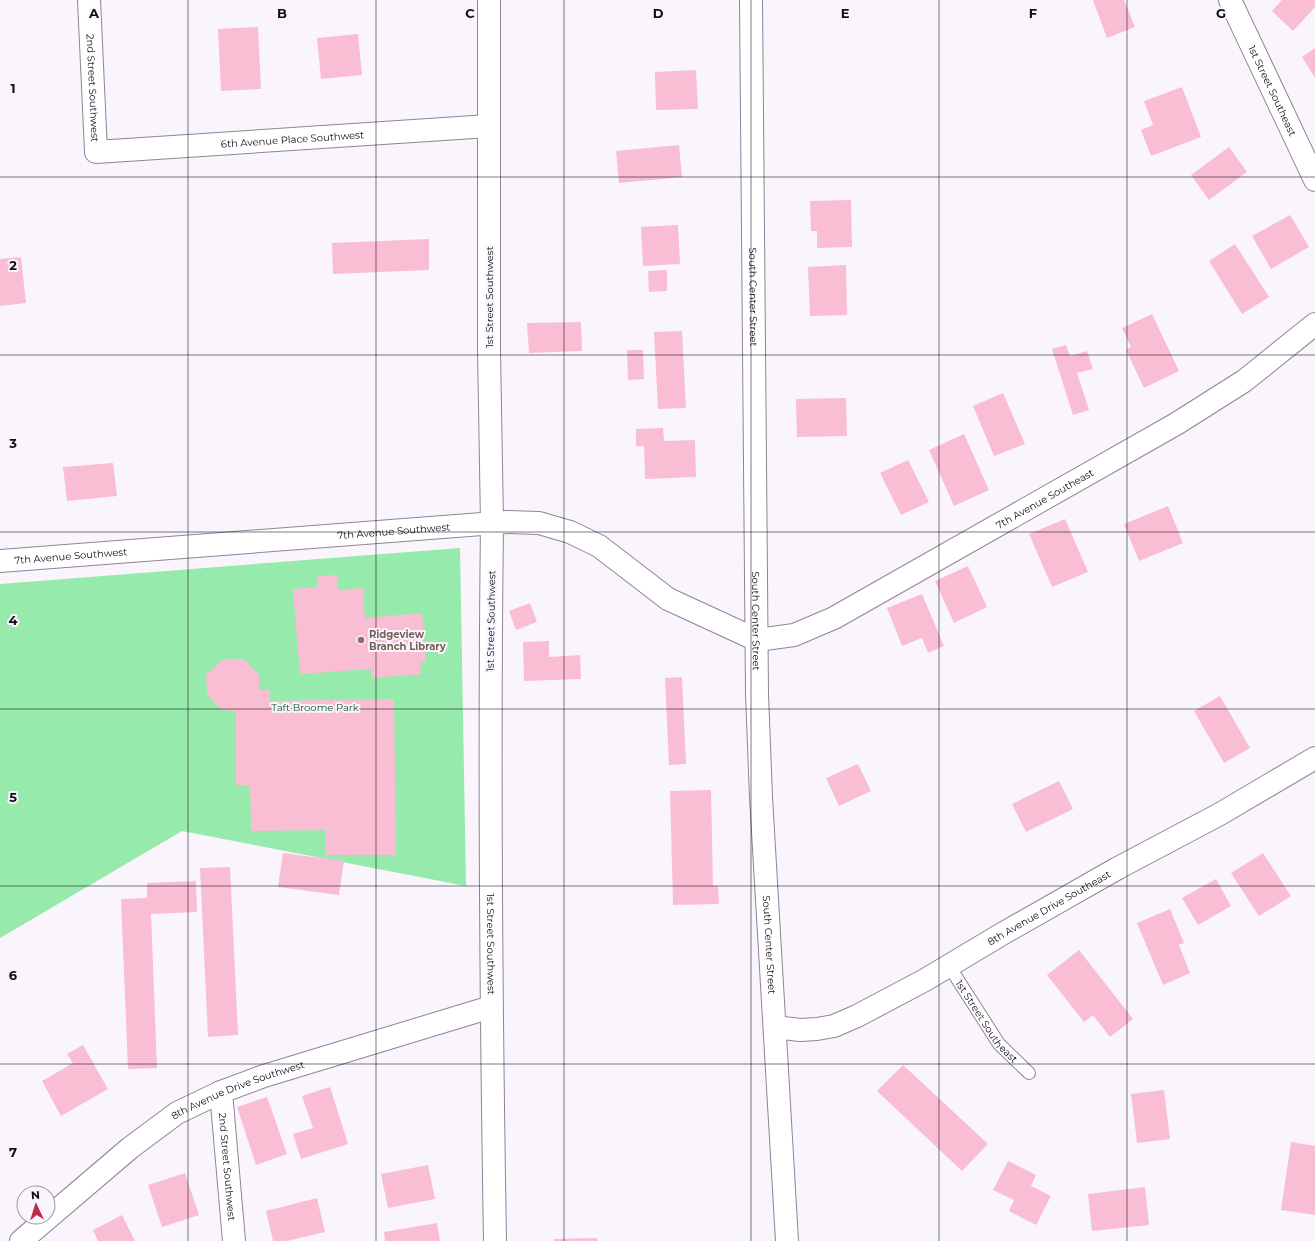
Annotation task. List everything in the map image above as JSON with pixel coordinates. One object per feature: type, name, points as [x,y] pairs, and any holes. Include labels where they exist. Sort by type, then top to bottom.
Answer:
[{"type":"street","name":"2nd Street Southwest","points":[[89,0],[96,152]]},
{"type":"street","name":"1st Street Southwest","points":[[489,0],[489,349],[492,523],[490,709],[491,1007],[495,1241]]},
{"type":"street","name":"South Center Street","points":[[751,0],[757,694],[761,797],[787,1241]]},
{"type":"street","name":"1st Street Southeast","points":[[1230,0],[1315,180]]},
{"type":"street","name":"6th Avenue Place Southwest","points":[[96,152],[489,126]]},
{"type":"street","name":"7th Avenue Southeast","points":[[757,640],[794,636],[834,618],[1162,432],[1244,381],[1315,324]]},
{"type":"street","name":"7th Avenue Southwest","points":[[0,561],[492,523],[539,523],[570,532],[599,546],[668,599],[757,640]]},
{"type":"street","name":"8th Avenue Drive Southeast","points":[[775,1027],[800,1030],[834,1026],[857,1016],[949,966],[1118,868],[1220,814],[1315,758]]},
{"type":"street","name":"8th Avenue Drive Southwest","points":[[21,1241],[136,1144],[177,1113],[221,1092],[264,1076],[491,1007]]},
{"type":"street","name":"2nd Street Southwest","points":[[221,1092],[234,1241]]},
{"type":"lane","name":"1st Street Southeast","points":[[949,966],[999,1044],[1029,1073]]},
{"type":"green space","name":"Taft Broome Park","points":[[460,548],[466,886],[182,831],[0,938],[0,584]]},
{"type":"building","points":[[1093,0],[1124,0],[1135,27],[1107,38]]},
{"type":"building","points":[[1282,0],[1315,0],[1315,7],[1293,31],[1272,11]]},
{"type":"building","points":[[258,27],[261,89],[221,91],[218,29]]},
{"type":"building","points":[[358,34],[362,75],[321,79],[317,38]]},
{"type":"building","points":[[1315,48],[1315,78],[1302,57]]},
{"type":"building","points":[[696,70],[698,109],[656,110],[655,72]]},
{"type":"building","points":[[1182,87],[1201,137],[1151,156],[1141,130],[1153,125],[1144,101]]},
{"type":"building","points":[[679,145],[682,177],[619,183],[616,151]]},
{"type":"building","points":[[1229,147],[1247,172],[1209,200],[1191,175]]},
{"type":"building","points":[[851,200],[852,247],[817,248],[817,231],[811,231],[810,201]]},
{"type":"building","points":[[1290,215],[1309,247],[1271,269],[1252,236]]},
{"type":"building","points":[[678,225],[680,264],[643,266],[641,227]]},
{"type":"building","points":[[429,239],[429,270],[333,274],[332,243]]},
{"type":"building","points":[[1235,244],[1269,297],[1242,314],[1209,261]]},
{"type":"building","points":[[21,257],[26,303],[0,306],[0,259]]},
{"type":"building","points":[[846,265],[847,315],[810,316],[808,267]]},
{"type":"building","points":[[667,270],[667,291],[649,292],[648,271]]},
{"type":"building","points":[[1152,314],[1179,371],[1144,388],[1126,350],[1131,347],[1122,328]]},
{"type":"building","points":[[581,322],[582,351],[529,353],[527,323]]},
{"type":"building","points":[[682,331],[686,408],[658,409],[654,332]]},
{"type":"building","points":[[1066,345],[1070,356],[1087,351],[1093,369],[1077,373],[1089,410],[1073,415],[1052,349]]},
{"type":"building","points":[[627,350],[643,350],[644,379],[628,380]]},
{"type":"building","points":[[1003,393],[1025,444],[994,456],[973,406]]},
{"type":"building","points":[[846,398],[847,436],[797,437],[796,399]]},
{"type":"building","points":[[663,428],[664,441],[695,440],[696,477],[645,479],[644,446],[636,446],[636,429]]},
{"type":"building","points":[[964,434],[989,490],[954,506],[929,450]]},
{"type":"building","points":[[908,460],[929,502],[901,515],[880,473]]},
{"type":"building","points":[[113,463],[117,496],[67,501],[63,467]]},
{"type":"building","points":[[1168,506],[1183,543],[1139,561],[1124,524]]},
{"type":"building","points":[[1065,519],[1088,572],[1052,587],[1029,534]]},
{"type":"building","points":[[968,566],[987,607],[954,623],[935,581]]},
{"type":"building","name":"Ridgeview Branch Library","points":[[337,575],[338,590],[363,588],[365,618],[422,613],[426,662],[420,663],[421,674],[371,678],[371,669],[300,674],[293,589],[318,587],[317,576]]},
{"type":"building","points":[[922,594],[944,646],[928,653],[922,638],[902,646],[887,608]]},
{"type":"building","points":[[530,603],[537,622],[516,630],[509,611]]},
{"type":"building","points":[[549,641],[549,657],[580,655],[581,679],[524,681],[523,642]]},
{"type":"building","points":[[223,659],[244,659],[259,675],[259,690],[270,690],[270,701],[394,699],[396,855],[325,855],[325,830],[251,831],[250,785],[236,785],[236,711],[221,710],[207,694],[206,675]]},
{"type":"building","points":[[682,677],[686,764],[669,765],[665,678]]},
{"type":"building","points":[[1220,696],[1250,748],[1224,763],[1194,711]]},
{"type":"building","points":[[858,764],[871,791],[839,806],[826,778]]},
{"type":"building","points":[[1059,781],[1073,809],[1026,832],[1012,804]]},
{"type":"building","points":[[711,790],[713,886],[718,886],[719,904],[673,905],[670,791]]},
{"type":"building","points":[[283,853],[344,861],[339,895],[278,887]]},
{"type":"building","points":[[1263,853],[1291,896],[1259,916],[1231,873]]},
{"type":"building","points":[[230,867],[238,1035],[208,1037],[200,868]]},
{"type":"building","points":[[1216,879],[1231,906],[1198,925],[1182,898]]},
{"type":"building","points":[[196,881],[197,912],[151,914],[157,1068],[128,1069],[121,899],[147,898],[147,883]]},
{"type":"building","points":[[1170,909],[1184,943],[1179,945],[1190,973],[1163,985],[1137,923]]},
{"type":"building","points":[[1079,950],[1133,1019],[1110,1037],[1093,1015],[1084,1022],[1047,975]]},
{"type":"building","points":[[83,1045],[108,1089],[61,1116],[42,1081],[73,1063],[67,1054]]},
{"type":"building","points":[[903,1065],[988,1144],[962,1171],[877,1091]]},
{"type":"building","points":[[330,1087],[348,1144],[301,1159],[293,1134],[313,1128],[302,1096]]},
{"type":"building","points":[[1164,1090],[1170,1139],[1137,1143],[1131,1094]]},
{"type":"building","points":[[267,1097],[287,1154],[256,1165],[237,1107]]},
{"type":"building","points":[[1291,1142],[1315,1146],[1315,1215],[1281,1210]]},
{"type":"building","points":[[1008,1161],[1036,1175],[1031,1186],[1051,1196],[1036,1225],[1009,1211],[1014,1200],[993,1190]]},
{"type":"building","points":[[428,1165],[435,1199],[388,1208],[381,1174]]},
{"type":"building","points":[[185,1173],[199,1215],[162,1227],[148,1185]]},
{"type":"building","points":[[1145,1187],[1149,1225],[1092,1231],[1088,1194]]},
{"type":"building","points":[[317,1198],[325,1232],[287,1241],[273,1241],[266,1211]]},
{"type":"building","points":[[122,1215],[135,1241],[98,1241],[93,1230]]},
{"type":"building","points":[[437,1223],[440,1241],[385,1241],[384,1232]]},
{"type":"building","points":[[597,1238],[598,1241],[554,1241],[554,1239]]},
{"type":"place","name":"Ridgeview Branch Library","points":[[361,640]]}]
